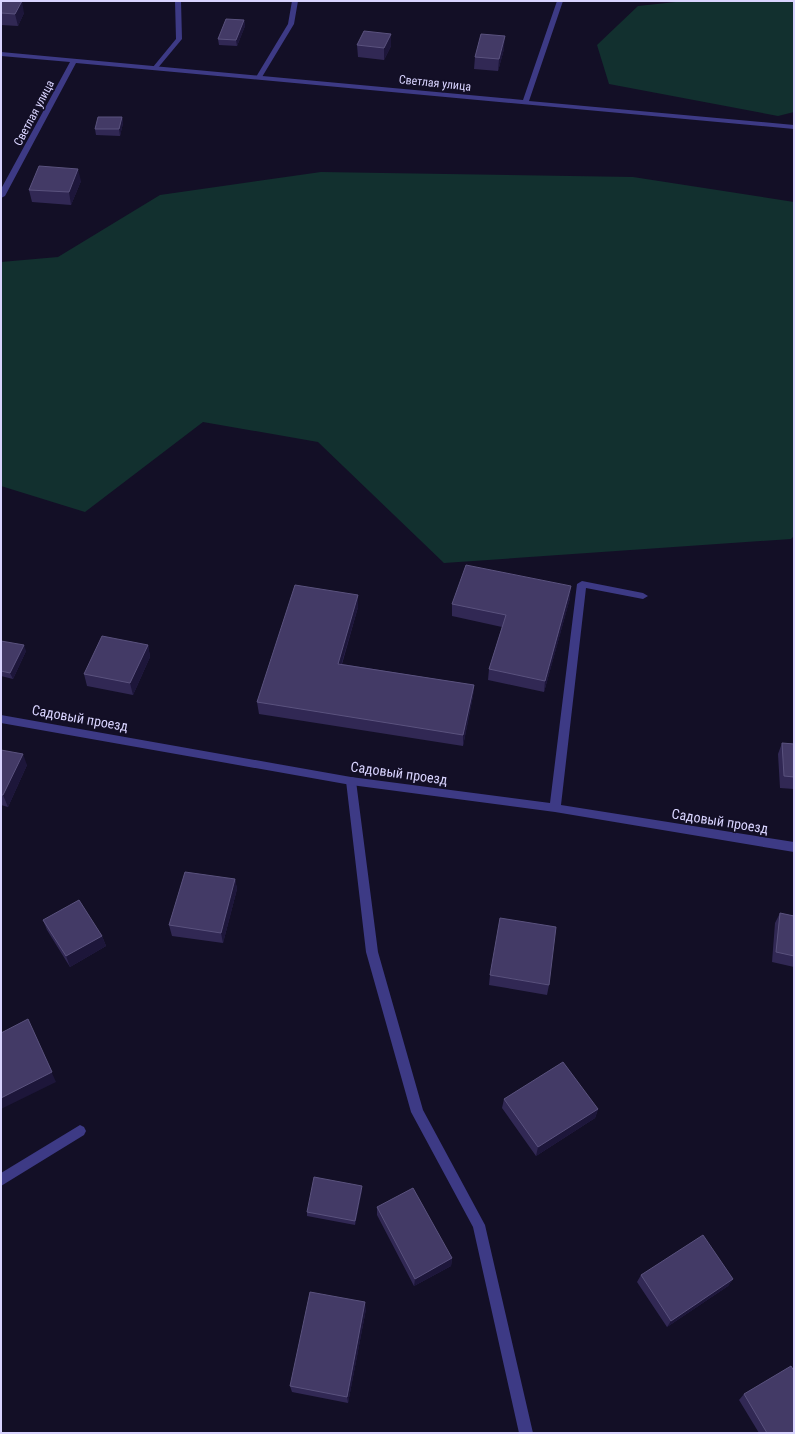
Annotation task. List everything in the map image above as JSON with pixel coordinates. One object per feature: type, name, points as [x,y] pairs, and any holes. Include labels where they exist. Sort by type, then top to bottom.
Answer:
[{"type":"street","points":[[155,68],[179,39],[178,1]]},
{"type":"street","points":[[259,77],[291,24],[295,1]]},
{"type":"street","points":[[525,103],[560,1]]},
{"type":"street","name":"Светлая улица","points":[[1,54],[794,127]]},
{"type":"street","name":"Светлая улица","points":[[1,196],[74,61]]},
{"type":"street","points":[[555,808],[582,584],[643,596]]},
{"type":"street","name":"Садовый проезд","points":[[1,719],[351,781],[555,808],[794,847]]},
{"type":"street","points":[[351,781],[372,952],[417,1112],[479,1225],[526,1433]]},
{"type":"street","points":[[1,1180],[80,1131]]},
{"type":"green space","points":[[685,1],[794,1],[794,112],[778,116],[609,84],[597,45],[638,6]]},
{"type":"green space","points":[[321,172],[633,177],[794,202],[794,536],[791,539],[444,563],[318,442],[203,422],[85,512],[1,486],[1,262],[58,257],[160,195]]},
{"type":"building","points":[[1,1],[22,1],[15,14],[1,13]]},
{"type":"building","points":[[226,19],[244,20],[236,40],[218,39]]},
{"type":"building","points":[[364,31],[391,34],[384,48],[357,45]]},
{"type":"building","points":[[481,34],[505,36],[499,59],[475,57]]},
{"type":"building","points":[[98,117],[122,117],[119,129],[95,129]]},
{"type":"building","points":[[39,166],[78,169],[69,192],[29,190]]},
{"type":"building","points":[[466,565],[571,586],[545,681],[489,669],[506,615],[452,604]]},
{"type":"building","points":[[295,585],[358,595],[338,664],[474,685],[463,735],[257,702]]},
{"type":"building","points":[[102,636],[148,645],[130,683],[84,674]]},
{"type":"building","points":[[1,641],[24,645],[10,673],[1,671]]},
{"type":"building","points":[[782,743],[794,744],[794,777],[784,776]]},
{"type":"building","points":[[1,750],[23,754],[3,795],[1,795]]},
{"type":"building","points":[[185,872],[235,879],[221,933],[169,925]]},
{"type":"building","points":[[79,900],[102,936],[66,956],[43,920]]},
{"type":"building","points":[[780,913],[794,916],[794,956],[776,952]]},
{"type":"building","points":[[500,918],[556,927],[549,985],[490,975]]},
{"type":"building","points":[[28,1019],[52,1072],[1,1098],[1,1033]]},
{"type":"building","points":[[563,1062],[598,1109],[538,1147],[504,1099]]},
{"type":"building","points":[[314,1177],[362,1186],[355,1221],[307,1212]]},
{"type":"building","points":[[413,1188],[452,1258],[415,1279],[377,1207]]},
{"type":"building","points":[[703,1235],[733,1279],[671,1321],[641,1275]]},
{"type":"building","points":[[310,1292],[365,1302],[347,1397],[290,1386]]},
{"type":"building","points":[[791,1366],[794,1371],[794,1433],[767,1433],[744,1394]]}]
